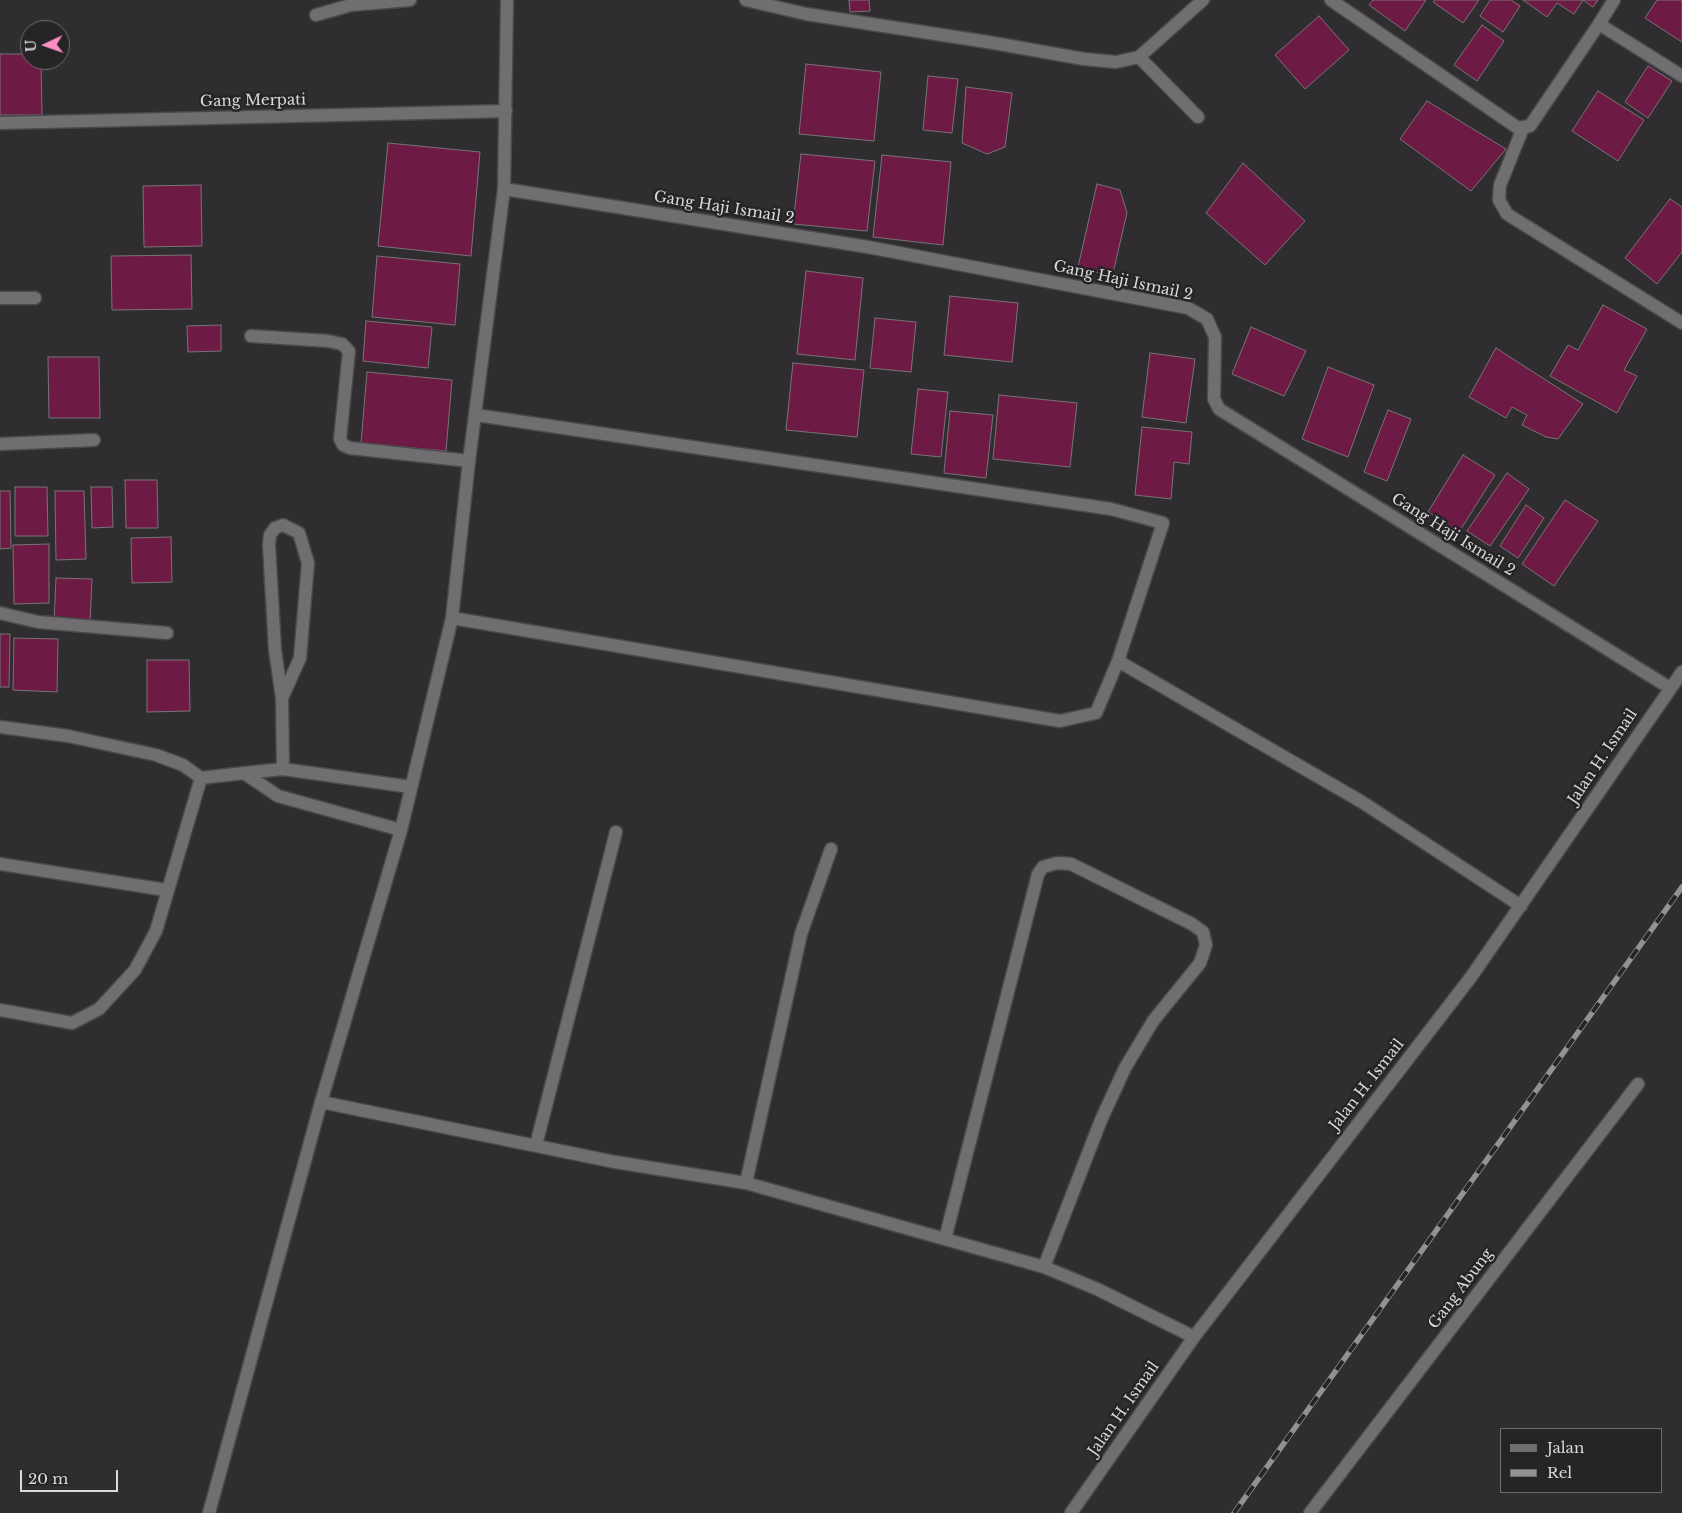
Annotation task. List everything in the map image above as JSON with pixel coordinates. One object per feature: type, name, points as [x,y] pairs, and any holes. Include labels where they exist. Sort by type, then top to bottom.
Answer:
[{"type":"street","points":[[316,15],[351,5],[410,0]]},
{"type":"street","points":[[208,1513],[321,1102],[402,830],[452,618],[469,461],[504,189],[507,0]]},
{"type":"street","points":[[746,0],[771,2],[806,14],[1084,59],[1116,62],[1139,57],[1202,0]]},
{"type":"street","points":[[1331,0],[1518,128],[1530,126],[1614,0]]},
{"type":"street","points":[[1599,24],[1682,76]]},
{"type":"street","points":[[1139,57],[1198,116]]},
{"type":"street","name":"Gang Merpati","points":[[0,123],[506,111]]},
{"type":"street","points":[[1523,128],[1500,186],[1499,200],[1507,214],[1682,323]]},
{"type":"street","name":"Gang Haji Ismail 2","points":[[504,189],[868,247],[1188,308],[1207,319],[1215,337],[1214,400],[1219,409],[1670,688]]},
{"type":"street","points":[[0,298],[34,298]]},
{"type":"street","points":[[251,336],[328,341],[342,344],[349,351],[340,439],[343,445],[350,448],[469,461]]},
{"type":"street","points":[[452,618],[1060,721],[1096,713],[1118,661],[1163,523],[1111,509],[476,415]]},
{"type":"street","points":[[0,444],[94,440]]},
{"type":"street","points":[[282,698],[300,658],[308,563],[299,533],[284,526],[275,528],[270,535],[269,545],[275,650],[282,698],[283,768]]},
{"type":"street","points":[[0,613],[38,622],[167,633]]},
{"type":"street","points":[[1118,661],[1362,802],[1521,906]]},
{"type":"street","name":"Jalan H. Ismail","points":[[1071,1513],[1194,1337],[1471,977],[1682,672]]},
{"type":"street","points":[[0,727],[68,736],[156,755],[183,765],[201,778],[283,768],[411,787]]},
{"type":"street","points":[[244,773],[278,796],[402,830]]},
{"type":"street","points":[[0,1010],[72,1023],[99,1009],[135,970],[156,931],[166,890],[201,778]]},
{"type":"street","points":[[536,1145],[616,832]]},
{"type":"street","points":[[746,1183],[801,934],[832,848]]},
{"type":"street","points":[[945,1240],[1038,874],[1043,867],[1057,863],[1071,864],[1192,924],[1203,932],[1206,945],[1200,964],[1153,1021],[1124,1068],[1101,1120],[1044,1268]]},
{"type":"street","points":[[0,864],[166,890]]},
{"type":"street","name":"Gang Abung","points":[[1310,1513],[1638,1084]]},
{"type":"street","points":[[321,1102],[615,1162],[746,1183],[1044,1268],[1097,1289],[1194,1337]]},
{"type":"building","points":[[849,0],[869,0],[870,11],[850,12]]},
{"type":"building","points":[[1373,0],[1426,0],[1405,31],[1369,5]]},
{"type":"building","points":[[1435,0],[1479,0],[1463,23],[1433,2]]},
{"type":"building","points":[[1490,0],[1511,0],[1520,6],[1503,32],[1480,16]]},
{"type":"building","points":[[1523,0],[1583,0],[1574,14],[1557,3],[1547,17]]},
{"type":"building","points":[[1583,0],[1598,0],[1593,7]]},
{"type":"building","points":[[1657,0],[1682,0],[1682,42],[1645,18]]},
{"type":"building","points":[[1319,16],[1349,50],[1305,89],[1275,55]]},
{"type":"building","points":[[1482,25],[1504,41],[1477,81],[1454,65]]},
{"type":"building","points":[[0,54],[20,54],[20,70],[41,70],[42,115],[0,115]]},
{"type":"building","points":[[806,64],[881,72],[874,141],[799,134]]},
{"type":"building","points":[[1648,66],[1672,81],[1648,118],[1625,102]]},
{"type":"building","points":[[928,76],[958,79],[952,133],[923,130]]},
{"type":"building","points":[[966,87],[1012,93],[1005,147],[987,154],[962,143]]},
{"type":"building","points":[[1598,91],[1644,120],[1618,161],[1572,131]]},
{"type":"building","points":[[1427,101],[1506,149],[1471,191],[1400,139]]},
{"type":"building","points":[[388,143],[480,152],[471,256],[378,246]]},
{"type":"building","points":[[801,154],[875,161],[867,231],[793,224]]},
{"type":"building","points":[[882,155],[951,162],[943,245],[873,237]]},
{"type":"building","points":[[1243,163],[1305,221],[1265,265],[1206,213]]},
{"type":"building","points":[[1097,184],[1120,190],[1127,213],[1112,277],[1078,267]]},
{"type":"building","points":[[201,185],[202,246],[144,247],[143,186]]},
{"type":"building","points":[[1670,199],[1682,207],[1682,252],[1657,284],[1625,258]]},
{"type":"building","points":[[191,255],[192,309],[112,310],[111,256]]},
{"type":"building","points":[[377,256],[460,264],[455,325],[372,317]]},
{"type":"building","points":[[806,271],[863,278],[855,360],[797,354]]},
{"type":"building","points":[[950,296],[1018,303],[1012,362],[944,355]]},
{"type":"building","points":[[1603,305],[1647,329],[1624,370],[1637,376],[1617,413],[1550,376],[1568,345],[1578,350]]},
{"type":"building","points":[[875,318],[916,322],[911,372],[870,368]]},
{"type":"building","points":[[366,321],[432,327],[428,368],[363,361]]},
{"type":"building","points":[[221,325],[221,351],[188,352],[187,326]]},
{"type":"building","points":[[1251,327],[1306,351],[1284,396],[1232,374]]},
{"type":"building","points":[[1496,348],[1583,404],[1558,439],[1546,437],[1522,425],[1527,415],[1512,407],[1506,418],[1469,397]]},
{"type":"building","points":[[1150,353],[1195,359],[1186,423],[1142,417]]},
{"type":"building","points":[[48,357],[99,357],[100,418],[49,418]]},
{"type":"building","points":[[793,363],[864,370],[857,437],[786,430]]},
{"type":"building","points":[[1328,367],[1374,385],[1348,457],[1302,439]]},
{"type":"building","points":[[367,372],[452,380],[446,451],[361,443]]},
{"type":"building","points":[[918,389],[948,392],[941,457],[911,454]]},
{"type":"building","points":[[999,395],[1077,403],[1070,467],[993,459]]},
{"type":"building","points":[[1388,410],[1411,419],[1387,481],[1364,472]]},
{"type":"building","points":[[950,411],[993,415],[986,478],[944,473]]},
{"type":"building","points":[[1142,427],[1192,432],[1189,464],[1174,462],[1171,499],[1135,495]]},
{"type":"building","points":[[1463,455],[1495,475],[1459,532],[1428,512]]},
{"type":"building","points":[[1507,473],[1529,489],[1490,546],[1467,531]]},
{"type":"building","points":[[125,480],[157,480],[158,528],[126,528]]},
{"type":"building","points":[[15,487],[47,487],[48,536],[15,536]]},
{"type":"building","points":[[91,487],[112,487],[113,527],[92,528]]},
{"type":"building","points":[[0,491],[10,491],[11,548],[0,549]]},
{"type":"building","points":[[55,491],[84,491],[86,559],[56,560]]},
{"type":"building","points":[[1565,500],[1598,521],[1554,586],[1522,564]]},
{"type":"building","points":[[1526,505],[1544,518],[1518,558],[1500,546]]},
{"type":"building","points":[[171,537],[172,582],[132,583],[131,538]]},
{"type":"building","points":[[49,544],[49,603],[14,604],[13,545]]},
{"type":"building","points":[[56,578],[92,579],[90,623],[54,622]]},
{"type":"building","points":[[0,634],[10,634],[9,687],[0,687]]},
{"type":"building","points":[[14,638],[58,639],[57,692],[13,690]]},
{"type":"building","points":[[147,660],[189,660],[190,711],[147,712]]},
{"type":"railway","points":[[1234,1513],[1682,887]]}]
